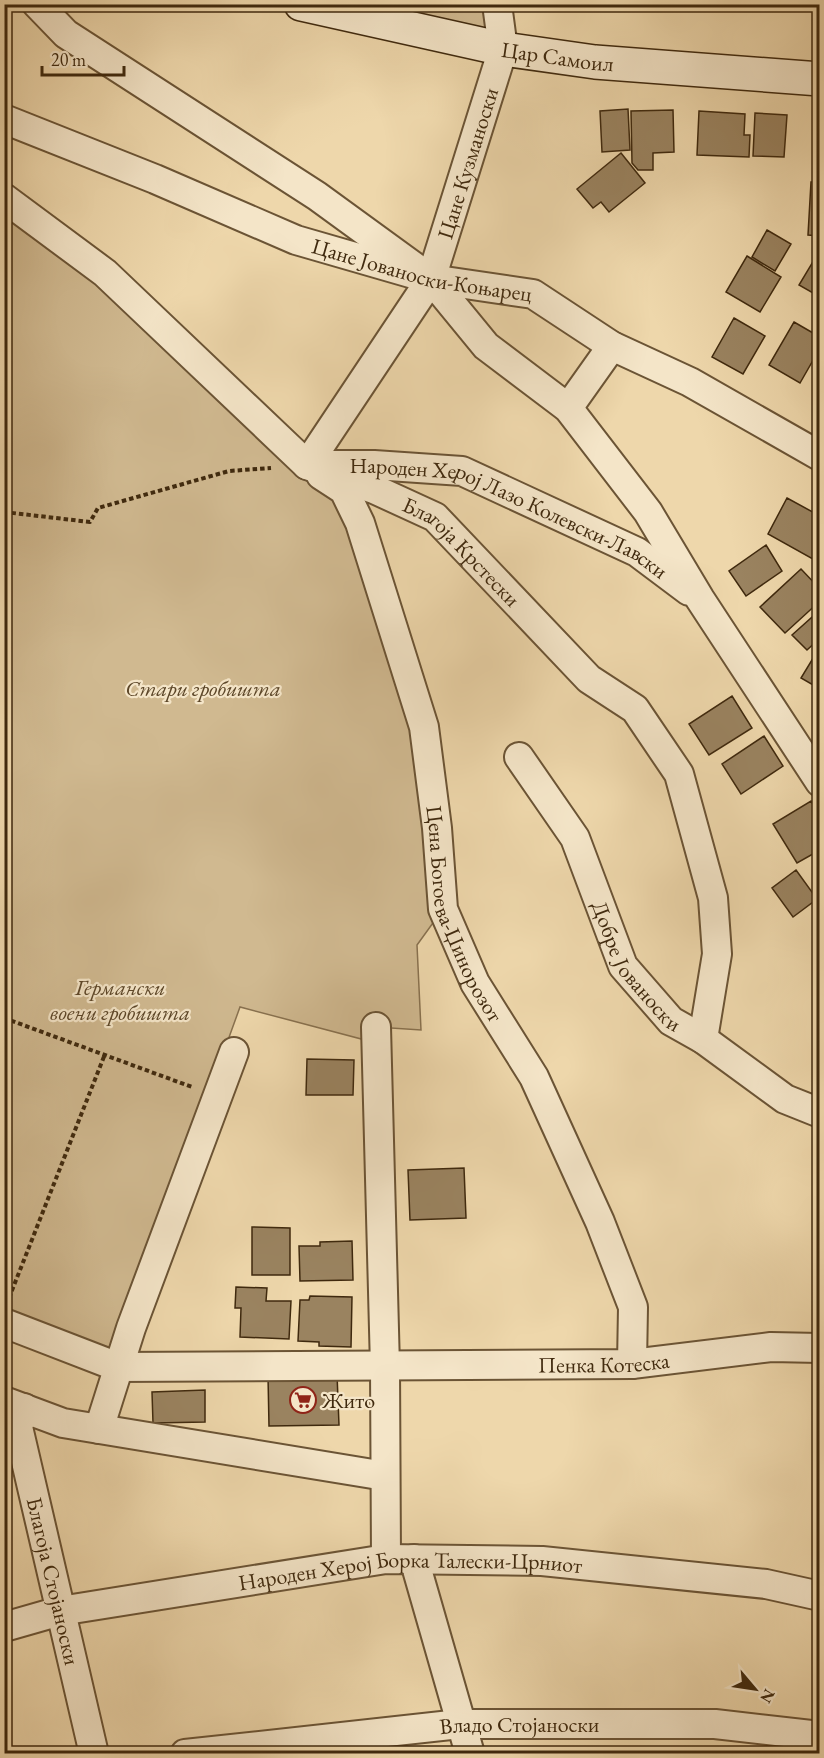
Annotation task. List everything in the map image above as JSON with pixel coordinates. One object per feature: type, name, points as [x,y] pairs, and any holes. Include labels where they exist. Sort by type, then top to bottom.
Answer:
[{"type":"street","name":"Народен Херој Лазо Колевски-Лавски","points":[[37,4],[66,34],[317,196],[431,279],[486,346],[568,408],[648,512],[700,599],[819,782]]},
{"type":"street","name":"Цар Самоил","points":[[301,4],[503,49],[595,62],[819,79]]},
{"type":"street","name":"Цане Кузманоски","points":[[308,465],[431,279],[503,49],[497,4]]},
{"type":"street","name":"Цане Јованоски-Коњарец","points":[[4,119],[155,179],[296,240],[431,279],[533,294],[612,346],[690,382],[819,456]]},
{"type":"street","name":"Благоја Крстески","points":[[4,198],[105,273],[308,465],[374,489],[435,517],[589,679],[635,709],[678,774],[713,898],[717,954],[703,1039]]},
{"type":"street","points":[[568,408],[612,346]]},
{"type":"street","name":"Народен Херој Лазо Колевски-Лавски","points":[[308,465],[374,465],[462,471],[637,552],[700,599]]},
{"type":"street","name":"Цена Богоева-Џинорозот","points":[[308,465],[344,490],[360,523],[424,727],[437,828],[443,909],[475,982],[534,1077],[600,1222],[633,1307],[632,1364]]},
{"type":"street","name":"Добре Јованоски","points":[[519,757],[575,838],[623,966],[671,1021],[703,1039],[785,1099],[819,1113]]},
{"type":"street","points":[[376,1027],[385,1367],[385,1476],[400,1559],[470,1754]]},
{"type":"street","points":[[99,1429],[118,1366],[234,1052]]},
{"type":"street","name":"Пенка Котеска","points":[[7,1311],[118,1366],[385,1367],[632,1364],[771,1347],[819,1348]]},
{"type":"street","points":[[13,1416],[385,1476]]},
{"type":"street","name":"Благоја Стојаноски","points":[[13,1416],[94,1754]]},
{"type":"street","name":"Народен Херој Борка Талески-Црниот","points":[[4,1627],[60,1611],[400,1559],[542,1561],[766,1584],[819,1596]]},
{"type":"street","name":"Владо Стојаноски","points":[[185,1754],[460,1724],[715,1724],[819,1736]]},
{"type":"path","points":[[4,512],[90,522],[98,508],[229,471],[308,465]]},
{"type":"path","points":[[4,1018],[198,1089]]},
{"type":"path","points":[[7,1311],[105,1054]]},
{"type":"green space","points":[[301,5],[497,5],[503,49]]},
{"type":"green space","name":"Стари гробишта","points":[[4,198],[344,490],[394,634],[443,909],[417,945],[421,1030],[376,1027],[369,1041],[240,1007],[113,1357],[5,1314]]},
{"type":"building","points":[[628,109],[630,150],[602,152],[600,111]]},
{"type":"building","points":[[673,110],[674,152],[653,153],[653,170],[638,170],[632,163],[631,111]]},
{"type":"building","points":[[699,111],[745,114],[744,135],[750,135],[749,157],[697,155]]},
{"type":"building","points":[[755,113],[787,115],[784,157],[753,156]]},
{"type":"building","points":[[621,153],[645,183],[609,212],[601,202],[593,208],[577,189]]},
{"type":"building","points":[[811,182],[820,182],[820,236],[808,235]]},
{"type":"building","points":[[767,230],[791,244],[775,271],[752,257]]},
{"type":"building","points":[[820,250],[820,297],[799,285]]},
{"type":"building","points":[[747,256],[781,277],[760,312],[726,292]]},
{"type":"building","points":[[734,318],[765,336],[743,374],[712,357]]},
{"type":"building","points":[[794,322],[820,337],[820,348],[800,383],[769,365]]},
{"type":"building","points":[[787,498],[820,516],[820,563],[768,534]]},
{"type":"building","points":[[766,545],[782,571],[746,596],[729,571]]},
{"type":"building","points":[[801,569],[820,589],[820,601],[785,633],[760,607]]},
{"type":"building","points":[[820,610],[820,638],[807,650],[792,635]]},
{"type":"building","points":[[820,650],[820,689],[801,678]]},
{"type":"building","points":[[732,696],[752,728],[709,755],[689,724]]},
{"type":"building","points":[[764,736],[783,766],[741,794],[722,764]]},
{"type":"building","points":[[811,801],[820,816],[820,850],[797,863],[773,824]]},
{"type":"building","points":[[796,870],[817,899],[793,917],[772,888]]},
{"type":"building","points":[[307,1059],[354,1060],[353,1095],[306,1095]]},
{"type":"building","points":[[464,1168],[466,1218],[410,1220],[408,1170]]},
{"type":"building","points":[[252,1227],[290,1228],[290,1275],[252,1275]]},
{"type":"building","points":[[352,1241],[353,1280],[300,1281],[299,1246],[320,1246],[320,1242]]},
{"type":"building","points":[[236,1287],[267,1288],[266,1301],[291,1301],[289,1339],[240,1337],[241,1308],[235,1308]]},
{"type":"building","points":[[310,1296],[352,1297],[351,1347],[319,1346],[319,1342],[298,1341],[300,1300],[309,1300]]},
{"type":"building","name":"Жито","points":[[337,1374],[339,1425],[269,1426],[268,1376]]},
{"type":"building","points":[[205,1390],[205,1422],[153,1423],[152,1392]]},
{"type":"place","name":"Жито","points":[[303,1400]]},
{"type":"park label","name":"Германски воени гробишта","points":[[120,1000]]}]
